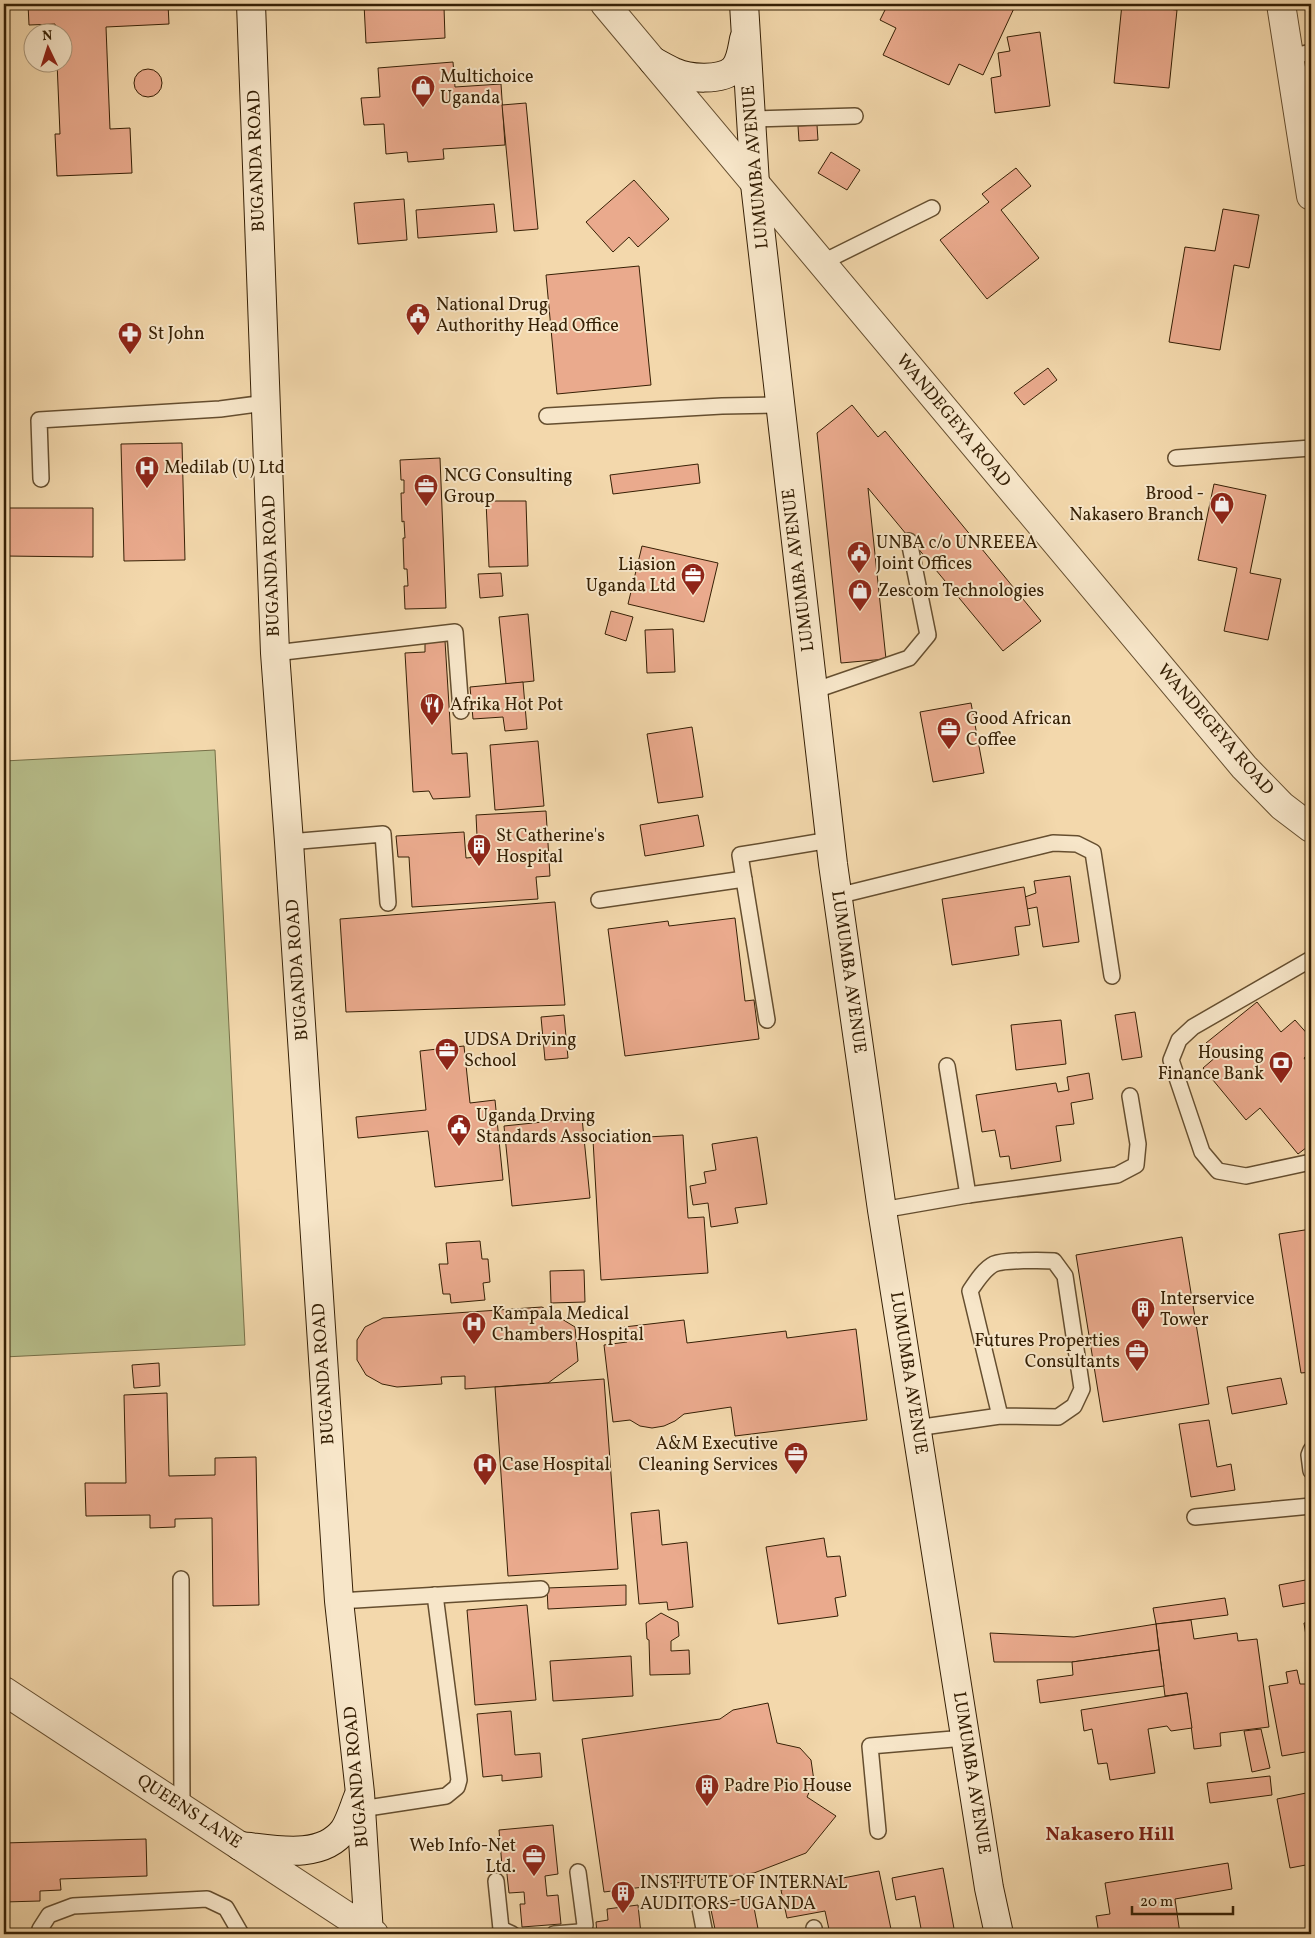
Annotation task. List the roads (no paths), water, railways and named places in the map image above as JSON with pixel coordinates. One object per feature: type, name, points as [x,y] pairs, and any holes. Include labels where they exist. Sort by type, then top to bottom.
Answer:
[{"type":"main road","name":"BUGANDA ROAD","points":[[251,4],[275,653],[339,1601],[360,1801],[370,1933]]},
{"type":"main road","name":"WANDEGEYA ROAD","points":[[605,4],[1244,767],[1282,806],[1311,828]]},
{"type":"main road","name":"LUMUMBA AVENUE","points":[[744,4],[756,184],[779,405],[837,896],[882,1210],[916,1428],[989,1888],[999,1934]]},
{"type":"main road","points":[[1282,4],[1300,54],[1311,196]]},
{"type":"main road","points":[[653,61],[675,73],[689,77],[706,78],[721,76],[733,70],[740,58],[746,33]]},
{"type":"main road","name":"QUEENS LANE","points":[[4,1690],[370,1933]]},
{"type":"main road","points":[[240,1846],[297,1851],[318,1848],[333,1840],[344,1830],[360,1801]]},
{"type":"lane","points":[[752,119],[855,116]]},
{"type":"lane","points":[[821,263],[932,208]]},
{"type":"lane","points":[[41,479],[39,420],[220,408],[265,402]]},
{"type":"lane","points":[[547,416],[722,406],[779,405]]},
{"type":"lane","points":[[1176,458],[1311,448]]},
{"type":"lane","points":[[813,691],[909,658],[928,635],[909,541]]},
{"type":"lane","points":[[275,653],[455,632],[461,711]]},
{"type":"lane","points":[[289,842],[383,834],[388,903]]},
{"type":"lane","points":[[767,1020],[740,854],[830,840]]},
{"type":"lane","points":[[837,896],[1053,843],[1077,844],[1093,852],[1112,976]]},
{"type":"lane","points":[[599,900],[744,880]]},
{"type":"lane","points":[[1311,959],[1193,1027],[1180,1040],[1171,1060],[1202,1152],[1218,1171],[1246,1176],[1311,1162]]},
{"type":"lane","points":[[947,1066],[968,1195]]},
{"type":"lane","points":[[882,1210],[968,1195],[1117,1175],[1136,1165],[1138,1144],[1130,1096]]},
{"type":"lane","points":[[916,1428],[1000,1416],[1058,1416],[1074,1406],[1082,1388],[1065,1276],[1054,1261],[1036,1260],[994,1264],[978,1278],[970,1291],[1000,1416]]},
{"type":"lane","points":[[1311,1450],[1309,1455],[1311,1471]]},
{"type":"lane","points":[[1195,1517],[1311,1506]]},
{"type":"lane","points":[[181,1579],[182,1808]]},
{"type":"lane","points":[[339,1601],[541,1589]]},
{"type":"lane","points":[[360,1801],[446,1796],[457,1787],[458,1780],[435,1595]]},
{"type":"lane","points":[[878,1831],[870,1746],[966,1738]]},
{"type":"lane","points":[[554,1934],[579,1932],[584,1929],[578,1872]]},
{"type":"lane","points":[[496,1881],[501,1930],[512,1934]]},
{"type":"lane","points":[[40,1934],[40,1929],[49,1915],[73,1906],[207,1899],[226,1908],[241,1934]]},
{"type":"lane","points":[[700,1908],[705,1934]]},
{"type":"place","name":"Multichoice Uganda","points":[[423,108]]},
{"type":"place","name":"National Drug Authorithy Head Office","points":[[418,336]]},
{"type":"place","name":"St John","points":[[130,355]]},
{"type":"place","name":"Medilab (U) Ltd","points":[[147,489]]},
{"type":"place","name":"NCG Consulting Group","points":[[426,507]]},
{"type":"place","name":"Brood - Nakasero Branch","points":[[1222,525]]},
{"type":"place","name":"UNBA c/o UNREEEA Joint Offices","points":[[859,574]]},
{"type":"place","name":"Liasion Uganda Ltd","points":[[693,596]]},
{"type":"place","name":"Zescom Technologies","points":[[860,612]]},
{"type":"place","name":"Afrika Hot Pot","points":[[432,726]]},
{"type":"place","name":"Good African Coffee","points":[[949,750]]},
{"type":"place","name":"St Catherine's Hospital","points":[[479,867]]},
{"type":"place","name":"UDSA Driving School","points":[[447,1071]]},
{"type":"place","name":"Housing Finance Bank","points":[[1281,1084]]},
{"type":"place","name":"Uganda Drving Standards Association","points":[[459,1147]]},
{"type":"place","name":"Interservice Tower","points":[[1143,1330]]},
{"type":"place","name":"Kampala Medical Chambers Hospital","points":[[474,1345]]},
{"type":"place","name":"Futures Properties Consultants","points":[[1137,1372]]},
{"type":"place","name":"A&M Executive Cleaning Services","points":[[796,1475]]},
{"type":"place","name":"Case Hospital","points":[[485,1486]]},
{"type":"place","name":"Padre Pio House","points":[[707,1807]]},
{"type":"place","name":"Web Info-Net Ltd.","points":[[534,1877]]},
{"type":"place","name":"INSTITUTE OF INTERNAL AUDITORS- UGANDA","points":[[623,1914]]},
{"type":"district","name":"Nakasero Hill","points":[[1110,1835]]}]
